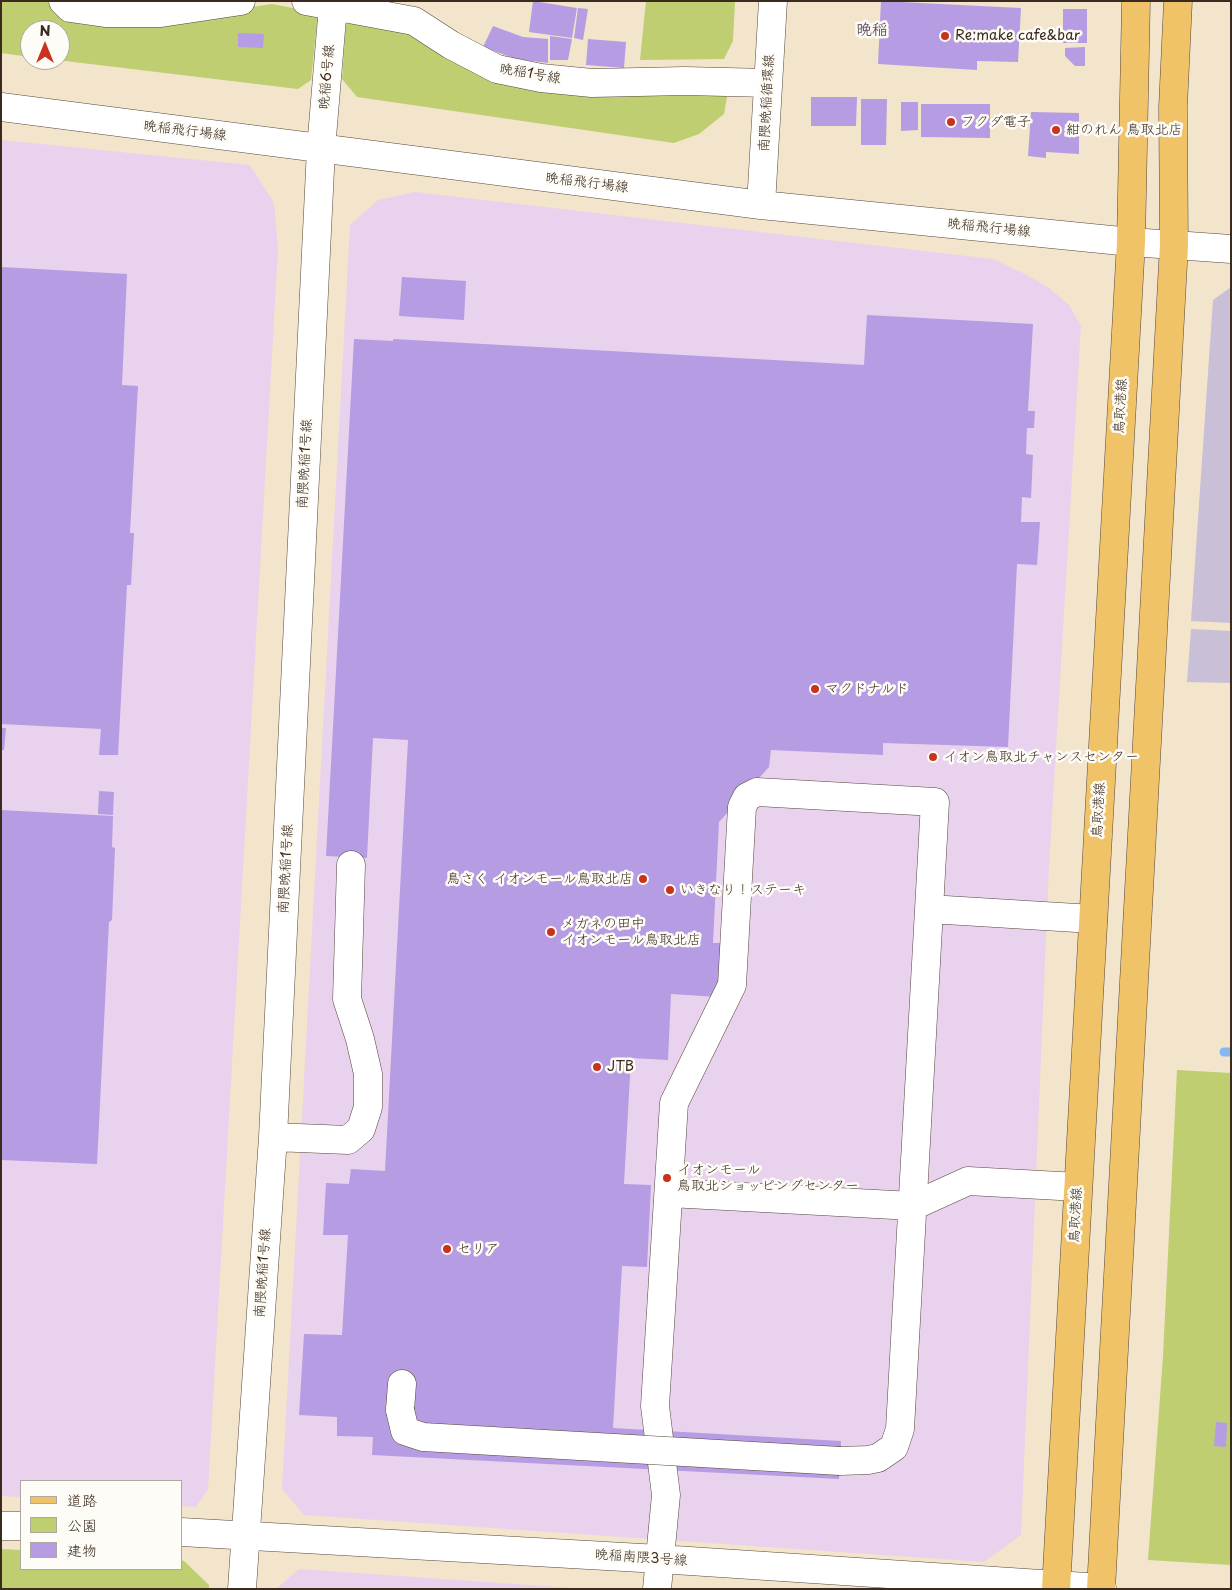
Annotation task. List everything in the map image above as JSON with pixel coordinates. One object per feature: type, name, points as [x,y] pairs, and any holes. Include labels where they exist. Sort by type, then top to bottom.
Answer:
[{"type":"main road","name":"鳥取港線","points":[[1056,1587],[1131,242],[1136,1]]},
{"type":"main road","points":[[1102,1588],[1174,245],[1173,107],[1178,1]]},
{"type":"street","points":[[63,1],[70,8],[105,13],[161,13],[241,1]]},
{"type":"street","name":"晩稲1号線","points":[[306,1],[333,6],[409,11],[414,22],[451,45],[497,69],[541,78],[592,83],[685,81],[768,83]]},
{"type":"street","name":"南隈晩稲循環線","points":[[761,205],[773,1]]},
{"type":"street","name":"晩稲6号線","points":[[321,149],[333,6]]},
{"type":"street","name":"晩稲飛行場線","points":[[1,107],[761,205],[1131,242],[1231,249]]},
{"type":"street","name":"南隈晩稲1号線","points":[[242,1589],[273,1138],[321,149]]},
{"type":"street","points":[[401,1397],[405,1431],[423,1438],[840,1461],[878,1458],[894,1447],[898,1438],[935,802],[757,792],[747,797],[742,807],[732,985],[674,1103],[655,1406],[666,1495],[657,1589]]},
{"type":"street","points":[[273,1138],[348,1140],[361,1129],[368,1107],[368,1074],[347,999],[351,865]]},
{"type":"street","points":[[929,909],[1093,919]]},
{"type":"street","points":[[669,1193],[912,1206],[968,1181],[1078,1187]]},
{"type":"street","points":[[1,1526],[20,1526]]},
{"type":"street","name":"晩稲南隈3号線","points":[[182,1532],[245,1534],[659,1559],[1056,1587],[1102,1588]]},
{"type":"shaded area","points":[[1,140],[250,165],[274,203],[278,249],[208,1489],[196,1507],[182,1506],[182,1480],[20,1480],[20,1497],[1,1496]]},
{"type":"shaded area","name":"イオンモール 鳥取北ショッピングセンター","points":[[415,192],[993,259],[1049,288],[1069,305],[1081,326],[1049,866],[1021,1535],[984,1562],[304,1515],[282,1489],[350,225],[378,200]]},
{"type":"shaded area","points":[[1231,287],[1231,623],[1191,621],[1213,300]]},
{"type":"shaded area","points":[[1191,629],[1231,631],[1231,683],[1187,682]]},
{"type":"shaded area","points":[[299,1569],[587,1589],[276,1589]]},
{"type":"green space","points":[[1,1],[49,1],[59,16],[156,22],[272,4],[318,13],[311,80],[298,89],[70,62],[70,20],[20,20],[20,56],[1,53]]},
{"type":"green space","points":[[646,1],[735,1],[733,41],[724,59],[640,60]]},
{"type":"green space","points":[[357,21],[409,33],[491,78],[718,91],[727,97],[724,114],[699,134],[674,143],[357,97],[342,79],[346,24]]},
{"type":"green space","points":[[1177,1070],[1231,1073],[1231,1565],[1148,1560],[1163,1356]]},
{"type":"green space","points":[[1,1549],[20,1550],[20,1570],[182,1570],[182,1560],[209,1585],[209,1589],[1,1589]]},
{"type":"building","points":[[533,1],[577,8],[572,38],[529,32]]},
{"type":"building","points":[[881,1],[1021,8],[1018,62],[977,61],[977,70],[878,64]]},
{"type":"building","points":[[578,8],[588,9],[583,40],[574,38]]},
{"type":"building","points":[[1063,9],[1087,9],[1087,43],[1063,43]]},
{"type":"building","points":[[493,26],[523,37],[548,39],[548,63],[516,59],[483,47]]},
{"type":"building","points":[[238,33],[264,34],[263,48],[238,47]]},
{"type":"building","points":[[550,36],[572,39],[568,60],[550,60]]},
{"type":"building","points":[[588,39],[626,42],[624,68],[586,65]]},
{"type":"building","points":[[1085,47],[1085,66],[1075,66],[1065,56],[1065,48]]},
{"type":"building","points":[[811,97],[857,97],[856,126],[811,126]]},
{"type":"building","points":[[861,99],[887,99],[886,145],[861,145]]},
{"type":"building","points":[[901,102],[918,102],[918,130],[901,131]]},
{"type":"building","points":[[921,104],[990,104],[990,138],[921,137]]},
{"type":"building","points":[[1031,112],[1079,113],[1079,154],[1046,152],[1046,158],[1028,156]]},
{"type":"building","points":[[1,267],[127,274],[122,385],[138,386],[130,533],[134,533],[131,585],[127,585],[118,755],[99,755],[101,729],[1,724]]},
{"type":"building","points":[[402,277],[466,281],[464,320],[399,316]]},
{"type":"building","points":[[867,315],[1033,324],[1028,411],[1035,411],[1034,428],[1027,428],[1026,454],[1033,455],[1031,498],[1022,497],[1021,522],[1040,522],[1037,565],[1017,564],[1008,747],[883,743],[883,755],[771,750],[769,767],[719,822],[713,943],[721,943],[718,997],[671,994],[668,1060],[631,1058],[624,1184],[651,1185],[647,1267],[622,1266],[613,1428],[841,1441],[839,1479],[372,1455],[373,1437],[337,1436],[337,1417],[299,1415],[304,1334],[342,1335],[348,1235],[323,1235],[326,1183],[349,1184],[351,1169],[385,1171],[408,740],[373,738],[367,858],[326,856],[354,339],[393,341],[393,339],[864,365]]},
{"type":"building","points":[[1,728],[6,728],[4,750],[1,750]]},
{"type":"building","points":[[99,791],[114,792],[113,815],[98,814]]},
{"type":"building","points":[[1,810],[113,816],[112,847],[115,848],[112,920],[109,922],[97,1164],[1,1160]]},
{"type":"building","points":[[1216,1422],[1227,1423],[1226,1447],[1214,1446]]},
{"type":"waterway","points":[[1224,1052],[1231,1052]]},
{"type":"place","name":"Re:make cafe&bar","points":[[945,36]]},
{"type":"place","name":"フクダ電子","points":[[951,122]]},
{"type":"place","name":"紺のれん 鳥取北店","points":[[1056,130]]},
{"type":"place","name":"マクドナルド","points":[[815,689]]},
{"type":"place","name":"イオン鳥取北チャンスセンター","points":[[933,757]]},
{"type":"place","name":"鳥さく イオンモール鳥取北店","points":[[643,879]]},
{"type":"place","name":"いきなり！ステーキ","points":[[670,890]]},
{"type":"place","name":"メガネの田中 イオンモール鳥取北店","points":[[551,932]]},
{"type":"place","name":"JTB","points":[[597,1067]]},
{"type":"place","name":"イオンモール 鳥取北ショッピングセンター","points":[[667,1178]]},
{"type":"place","name":"セリア","points":[[447,1249]]},
{"type":"district","name":"晩稲","points":[[872,31]]}]
